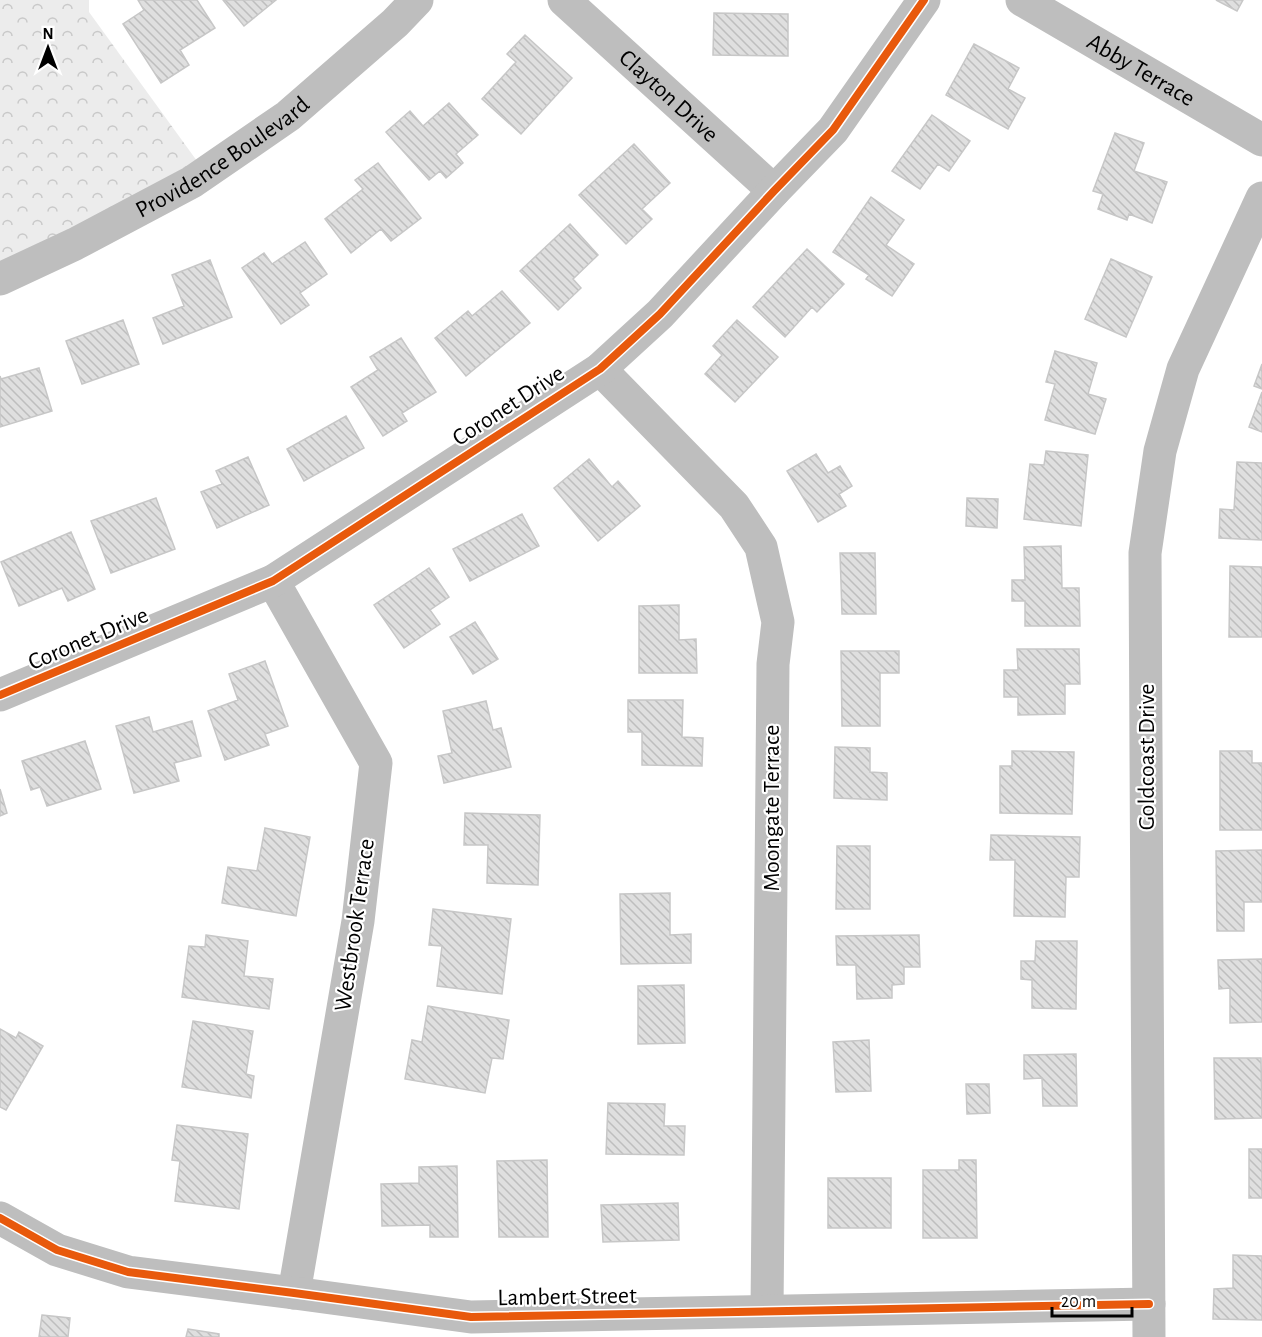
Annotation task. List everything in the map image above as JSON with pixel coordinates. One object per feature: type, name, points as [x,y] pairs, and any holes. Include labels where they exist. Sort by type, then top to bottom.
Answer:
[{"type":"street","name":"Providence Boulevard","points":[[0,279],[75,244],[192,182],[288,116],[395,23],[417,0]]},
{"type":"street","name":"Clayton Drive","points":[[564,0],[774,191]]},
{"type":"street","name":"Coronet Drive","points":[[0,696],[273,581],[600,369],[660,314],[833,129],[924,0]]},
{"type":"street","name":"Abby Terrace","points":[[1022,0],[1262,140]]},
{"type":"street","name":"Goldcoast Drive","points":[[1149,1337],[1145,553],[1160,451],[1184,369],[1262,198]]},
{"type":"street","name":"Moongate Terrace","points":[[600,369],[734,506],[760,547],[778,622],[772,664],[768,1311]]},
{"type":"street","name":"Westbrook Terrace","points":[[273,581],[376,763],[358,921],[294,1293]]},
{"type":"street","name":"Lambert Street","points":[[0,1218],[57,1250],[128,1272],[471,1317],[1149,1304]]},
{"type":"green space","points":[[0,0],[89,0],[89,12],[197,161],[69,230],[0,262]]},
{"type":"building","points":[[138,0],[197,0],[215,28],[180,50],[189,65],[161,83],[123,24],[144,10]]},
{"type":"building","points":[[223,0],[276,0],[244,26]]},
{"type":"building","points":[[1216,0],[1243,0],[1237,11]]},
{"type":"building","points":[[714,13],[788,14],[788,56],[713,55]]},
{"type":"building","points":[[525,35],[572,78],[521,134],[482,99],[516,62],[507,54]]},
{"type":"building","points":[[974,44],[1019,68],[1008,89],[1025,98],[1008,129],[946,95]]},
{"type":"building","points":[[449,103],[478,135],[456,154],[463,163],[446,178],[440,171],[429,180],[386,132],[410,111],[423,126]]},
{"type":"building","points":[[932,115],[970,141],[949,171],[938,164],[920,189],[892,171]]},
{"type":"building","points":[[1115,133],[1144,143],[1134,171],[1167,182],[1152,223],[1129,214],[1127,220],[1098,209],[1103,194],[1093,191]]},
{"type":"building","points":[[634,144],[670,183],[642,209],[652,219],[626,244],[579,195]]},
{"type":"building","points":[[378,163],[421,218],[391,241],[381,229],[351,253],[325,219],[363,189],[355,180]]},
{"type":"building","points":[[871,197],[904,220],[886,245],[914,264],[892,296],[866,279],[869,275],[833,252]]},
{"type":"building","points":[[570,224],[598,255],[573,279],[581,288],[558,310],[520,271]]},
{"type":"building","points":[[305,242],[327,274],[300,293],[309,305],[281,324],[242,268],[264,253],[272,264]]},
{"type":"building","points":[[807,249],[844,284],[817,312],[812,307],[785,337],[753,307]]},
{"type":"building","points":[[1111,259],[1152,277],[1126,337],[1085,319]]},
{"type":"building","points":[[210,260],[232,317],[163,344],[153,318],[184,306],[172,275]]},
{"type":"building","points":[[502,291],[530,323],[466,376],[435,338],[468,311],[472,316]]},
{"type":"building","points":[[123,320],[139,364],[82,384],[66,341]]},
{"type":"building","points":[[737,320],[778,357],[735,402],[705,374],[722,355],[713,346]]},
{"type":"building","points":[[401,338],[436,392],[402,413],[407,421],[383,436],[351,387],[378,370],[370,357]]},
{"type":"building","points":[[1055,351],[1097,363],[1088,394],[1106,399],[1095,434],[1045,420],[1055,384],[1046,382]]},
{"type":"building","points":[[1262,364],[1262,389],[1254,386]]},
{"type":"building","points":[[39,368],[52,411],[0,427],[0,376],[1,379]]},
{"type":"building","points":[[1262,392],[1262,432],[1249,427]]},
{"type":"building","points":[[346,416],[364,448],[304,481],[287,449]]},
{"type":"building","points":[[1046,451],[1088,455],[1081,526],[1024,519],[1030,464],[1044,465]]},
{"type":"building","points":[[816,454],[828,473],[840,466],[852,486],[839,494],[846,506],[818,522],[787,471]]},
{"type":"building","points":[[248,457],[269,505],[217,528],[201,492],[222,484],[216,471]]},
{"type":"building","points":[[589,459],[612,487],[618,481],[640,506],[598,541],[554,488]]},
{"type":"building","points":[[1237,462],[1262,463],[1262,540],[1219,538],[1220,509],[1234,510]]},
{"type":"building","points":[[156,498],[175,549],[111,573],[91,521]]},
{"type":"building","points":[[967,498],[998,499],[997,528],[966,526]]},
{"type":"building","points":[[522,514],[539,546],[470,581],[453,549]]},
{"type":"building","points":[[71,532],[95,589],[68,601],[62,588],[19,606],[1,562]]},
{"type":"building","points":[[1061,546],[1062,588],[1079,588],[1080,626],[1025,626],[1025,601],[1012,601],[1012,580],[1025,580],[1024,547]]},
{"type":"building","points":[[840,553],[875,553],[876,614],[842,614]]},
{"type":"building","points":[[1230,566],[1262,567],[1262,637],[1229,637]]},
{"type":"building","points":[[429,568],[449,597],[430,610],[440,624],[404,648],[374,605]]},
{"type":"building","points":[[679,605],[679,640],[696,639],[697,673],[639,673],[639,606]]},
{"type":"building","points":[[475,622],[498,659],[473,674],[450,637]]},
{"type":"building","points":[[1017,649],[1079,649],[1080,684],[1065,684],[1065,714],[1018,715],[1018,697],[1004,697],[1004,670],[1018,670]]},
{"type":"building","points":[[841,651],[899,651],[899,673],[880,673],[880,726],[842,726]]},
{"type":"building","points":[[265,661],[288,726],[265,734],[269,745],[225,760],[208,711],[238,700],[229,674]]},
{"type":"building","points":[[628,700],[683,700],[682,737],[703,738],[702,766],[642,765],[642,732],[628,732]]},
{"type":"building","points":[[486,701],[493,730],[501,728],[511,767],[444,783],[438,756],[452,753],[443,711]]},
{"type":"building","points":[[149,717],[153,732],[192,721],[201,756],[174,763],[179,781],[134,793],[116,726]]},
{"type":"building","points":[[85,741],[101,789],[47,806],[40,787],[31,790],[22,761]]},
{"type":"building","points":[[835,747],[870,748],[870,772],[887,773],[887,800],[834,798]]},
{"type":"building","points":[[1012,751],[1074,752],[1072,814],[1000,813],[1000,766],[1012,766]]},
{"type":"building","points":[[1220,751],[1252,751],[1252,763],[1262,763],[1262,830],[1220,830]]},
{"type":"building","points":[[0,789],[7,813],[0,816]]},
{"type":"building","points":[[465,813],[540,815],[538,885],[487,883],[488,845],[464,845]]},
{"type":"building","points":[[265,828],[310,837],[296,916],[222,903],[228,867],[257,871]]},
{"type":"building","points":[[991,835],[1080,837],[1079,877],[1066,877],[1065,917],[1014,916],[1015,860],[990,860]]},
{"type":"building","points":[[837,846],[870,846],[870,909],[836,909]]},
{"type":"building","points":[[1262,850],[1262,902],[1244,902],[1244,931],[1217,931],[1216,851]]},
{"type":"building","points":[[670,893],[670,935],[691,934],[691,963],[621,964],[620,894]]},
{"type":"building","points":[[433,909],[511,919],[502,994],[437,986],[442,946],[429,945]]},
{"type":"building","points":[[206,935],[248,941],[244,976],[273,979],[269,1009],[182,997],[189,946],[205,947]]},
{"type":"building","points":[[919,935],[920,967],[904,967],[904,984],[892,985],[892,998],[857,999],[856,965],[837,965],[836,936]]},
{"type":"building","points":[[1036,941],[1077,941],[1076,1009],[1032,1008],[1032,980],[1021,979],[1021,961],[1035,961]]},
{"type":"building","points":[[1262,959],[1262,1022],[1230,1023],[1230,988],[1219,989],[1218,960]]},
{"type":"building","points":[[684,985],[685,1043],[638,1044],[638,986]]},
{"type":"building","points":[[428,1006],[509,1020],[503,1059],[492,1058],[485,1093],[405,1079],[412,1040],[422,1042]]},
{"type":"building","points":[[193,1021],[253,1031],[246,1074],[254,1076],[251,1098],[182,1087]]},
{"type":"building","points":[[0,1029],[16,1038],[19,1032],[43,1046],[6,1110],[0,1107]]},
{"type":"building","points":[[869,1040],[871,1091],[836,1092],[833,1042]]},
{"type":"building","points":[[1076,1054],[1077,1106],[1043,1106],[1042,1078],[1024,1079],[1024,1055]]},
{"type":"building","points":[[1214,1058],[1261,1058],[1262,1118],[1215,1119]]},
{"type":"building","points":[[966,1084],[989,1084],[990,1113],[967,1114]]},
{"type":"building","points":[[608,1103],[665,1104],[664,1126],[685,1126],[684,1155],[606,1154]]},
{"type":"building","points":[[177,1125],[248,1134],[239,1209],[175,1201],[180,1161],[172,1160]]},
{"type":"building","points":[[1249,1149],[1262,1149],[1262,1198],[1249,1198]]},
{"type":"building","points":[[547,1160],[548,1237],[499,1237],[497,1161]]},
{"type":"building","points":[[959,1160],[976,1160],[977,1238],[923,1238],[923,1170],[959,1170]]},
{"type":"building","points":[[457,1166],[458,1237],[430,1237],[430,1225],[382,1226],[381,1184],[419,1183],[419,1167]]},
{"type":"building","points":[[828,1178],[891,1178],[891,1228],[828,1228]]},
{"type":"building","points":[[678,1203],[679,1240],[603,1242],[601,1205]]},
{"type":"building","points":[[1233,1255],[1262,1256],[1262,1320],[1213,1319],[1214,1289],[1233,1288]]},
{"type":"building","points":[[42,1315],[70,1318],[68,1337],[39,1337]]},
{"type":"building","points":[[188,1329],[219,1334],[219,1337],[186,1337]]},
{"type":"cycle path","points":[[0,695],[273,581],[600,369],[660,314],[833,130],[924,0]]},
{"type":"cycle path","points":[[0,1218],[57,1250],[128,1272],[471,1317],[1149,1304]]}]
